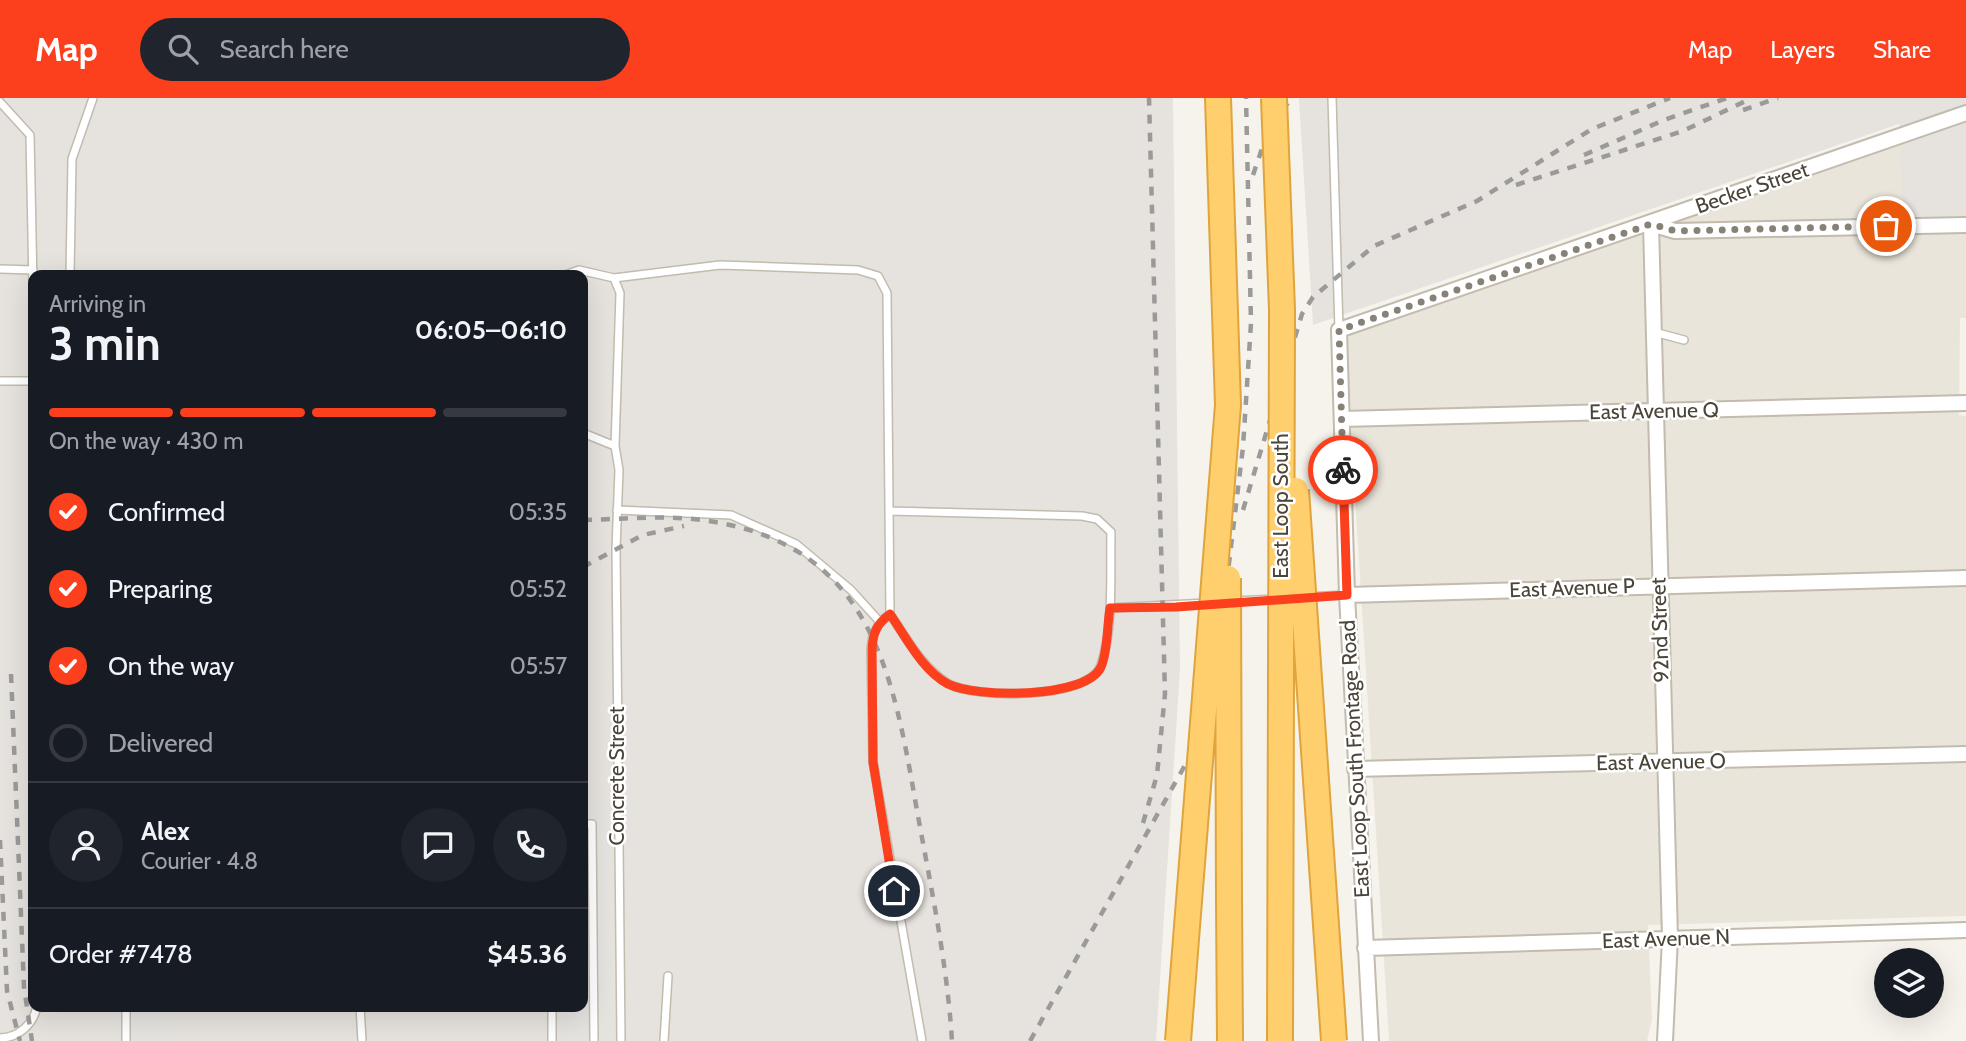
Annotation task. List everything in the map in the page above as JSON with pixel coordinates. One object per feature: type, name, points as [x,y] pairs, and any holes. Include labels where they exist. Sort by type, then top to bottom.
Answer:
[{"type":"highway","points":[[1218,98],[1228,405],[1230,1041]]},
{"type":"highway","name":"East Loop South","points":[[1274,98],[1282,310],[1280,1041]]},
{"type":"highway","points":[[1282,310],[1321,822],[1334,1041]]},
{"type":"highway","points":[[1178,1041],[1228,405]]},
{"type":"street","name":"Becker Street","points":[[1339,330],[1966,113]]},
{"type":"street","points":[[1651,224],[1675,231],[1966,225]]},
{"type":"street","name":"92nd Street","points":[[1651,224],[1670,938],[1665,1040]]},
{"type":"street","name":"East Loop South Frontage Road","points":[[1339,330],[1347,595],[1371,1041]]},
{"type":"street","name":"East Avenue Q","points":[[1342,419],[1966,403]]},
{"type":"street","name":"East Avenue P","points":[[1347,595],[1966,578]]},
{"type":"street","name":"East Avenue O","points":[[1355,769],[1966,754]]},
{"type":"street","name":"East Avenue N","points":[[1365,948],[1966,930]]},
{"type":"lane","points":[[70,270],[72,159],[93,98]]},
{"type":"lane","name":"East Loop South Frontage Road","points":[[1332,98],[1339,330]]},
{"type":"lane","points":[[0,102],[30,135],[33,270],[0,269]]},
{"type":"lane","points":[[588,272],[614,278],[720,265],[858,270],[878,276],[887,293],[889,511],[890,614],[921,659],[949,684],[995,692],[1049,692],[1081,685],[1101,667],[1110,608],[1111,533],[1097,519],[889,511]]},
{"type":"lane","name":"Concrete Street","points":[[614,278],[620,293],[615,446],[619,470],[617,510],[621,1041]]},
{"type":"lane","points":[[1653,331],[1684,340]]},
{"type":"lane","points":[[0,381],[28,381]]},
{"type":"lane","points":[[588,435],[615,446]]},
{"type":"lane","points":[[617,510],[731,515],[796,544],[851,590],[880,622]]},
{"type":"lane","points":[[1110,608],[1176,607],[1347,595]]},
{"type":"lane","points":[[890,614],[880,622],[873,635],[873,762],[922,1041]]},
{"type":"lane","points":[[588,824],[592,824],[594,1041]]},
{"type":"lane","points":[[664,1041],[668,976]]},
{"type":"lane","points":[[0,1038],[9,1038],[23,1030],[33,1019],[35,1012]]},
{"type":"lane","points":[[126,1012],[127,1041]]},
{"type":"lane","points":[[360,1012],[362,1041]]},
{"type":"lane","points":[[552,1012],[552,1041]]},
{"type":"shaded area","points":[[0,98],[1173,98],[1180,669],[1156,1041],[0,1041]]},
{"type":"shaded area","points":[[1299,98],[1966,98],[1966,218],[1903,220],[1899,124],[1313,325]]},
{"type":"shaded area","points":[[1901,139],[1903,233],[1966,232],[1966,318],[1960,318],[1959,415],[1966,416],[1966,916],[1648,925],[1652,1019],[1647,1041],[1389,1041],[1345,336]]},
{"type":"shaded area","points":[[608,805],[613,1041],[565,1041],[564,1012],[588,1012],[588,806]]},
{"type":"shaded area","points":[[112,1012],[164,1012],[165,1041],[114,1041]]},
{"type":"railway","points":[[1143,823],[1157,775],[1165,694],[1149,98]]},
{"type":"railway","points":[[1030,1041],[1193,751],[1208,708],[1216,671],[1243,447],[1251,323],[1246,98]]},
{"type":"railway","points":[[1253,175],[1270,125],[1292,98]]},
{"type":"railway","points":[[1243,510],[1302,314],[1313,297],[1374,246],[1477,201],[1592,129],[1670,98]]},
{"type":"railway","points":[[1584,155],[1664,120],[1727,98]]},
{"type":"railway","points":[[1516,185],[1683,131],[1752,98]]},
{"type":"railway","points":[[1743,110],[1778,98]]},
{"type":"railway","points":[[588,520],[699,520],[767,536],[809,559],[841,589],[865,624],[883,665],[897,709],[937,922],[952,1041]]},
{"type":"railway","points":[[588,564],[643,535],[684,526]]},
{"type":"railway","points":[[11,674],[24,987],[32,1041]]},
{"type":"railway","points":[[0,840],[7,991],[20,1041]]},
{"type":"way so far","points":[[1343,470],[1339,330],[1651,224],[1675,231],[1886,226]]},
{"type":"route","points":[[894,891],[873,762],[872,649],[873,635],[880,622],[890,614],[921,659],[949,684],[995,692],[1049,692],[1081,685],[1101,667],[1110,608],[1176,607],[1223,601],[1347,595],[1343,470]]}]
